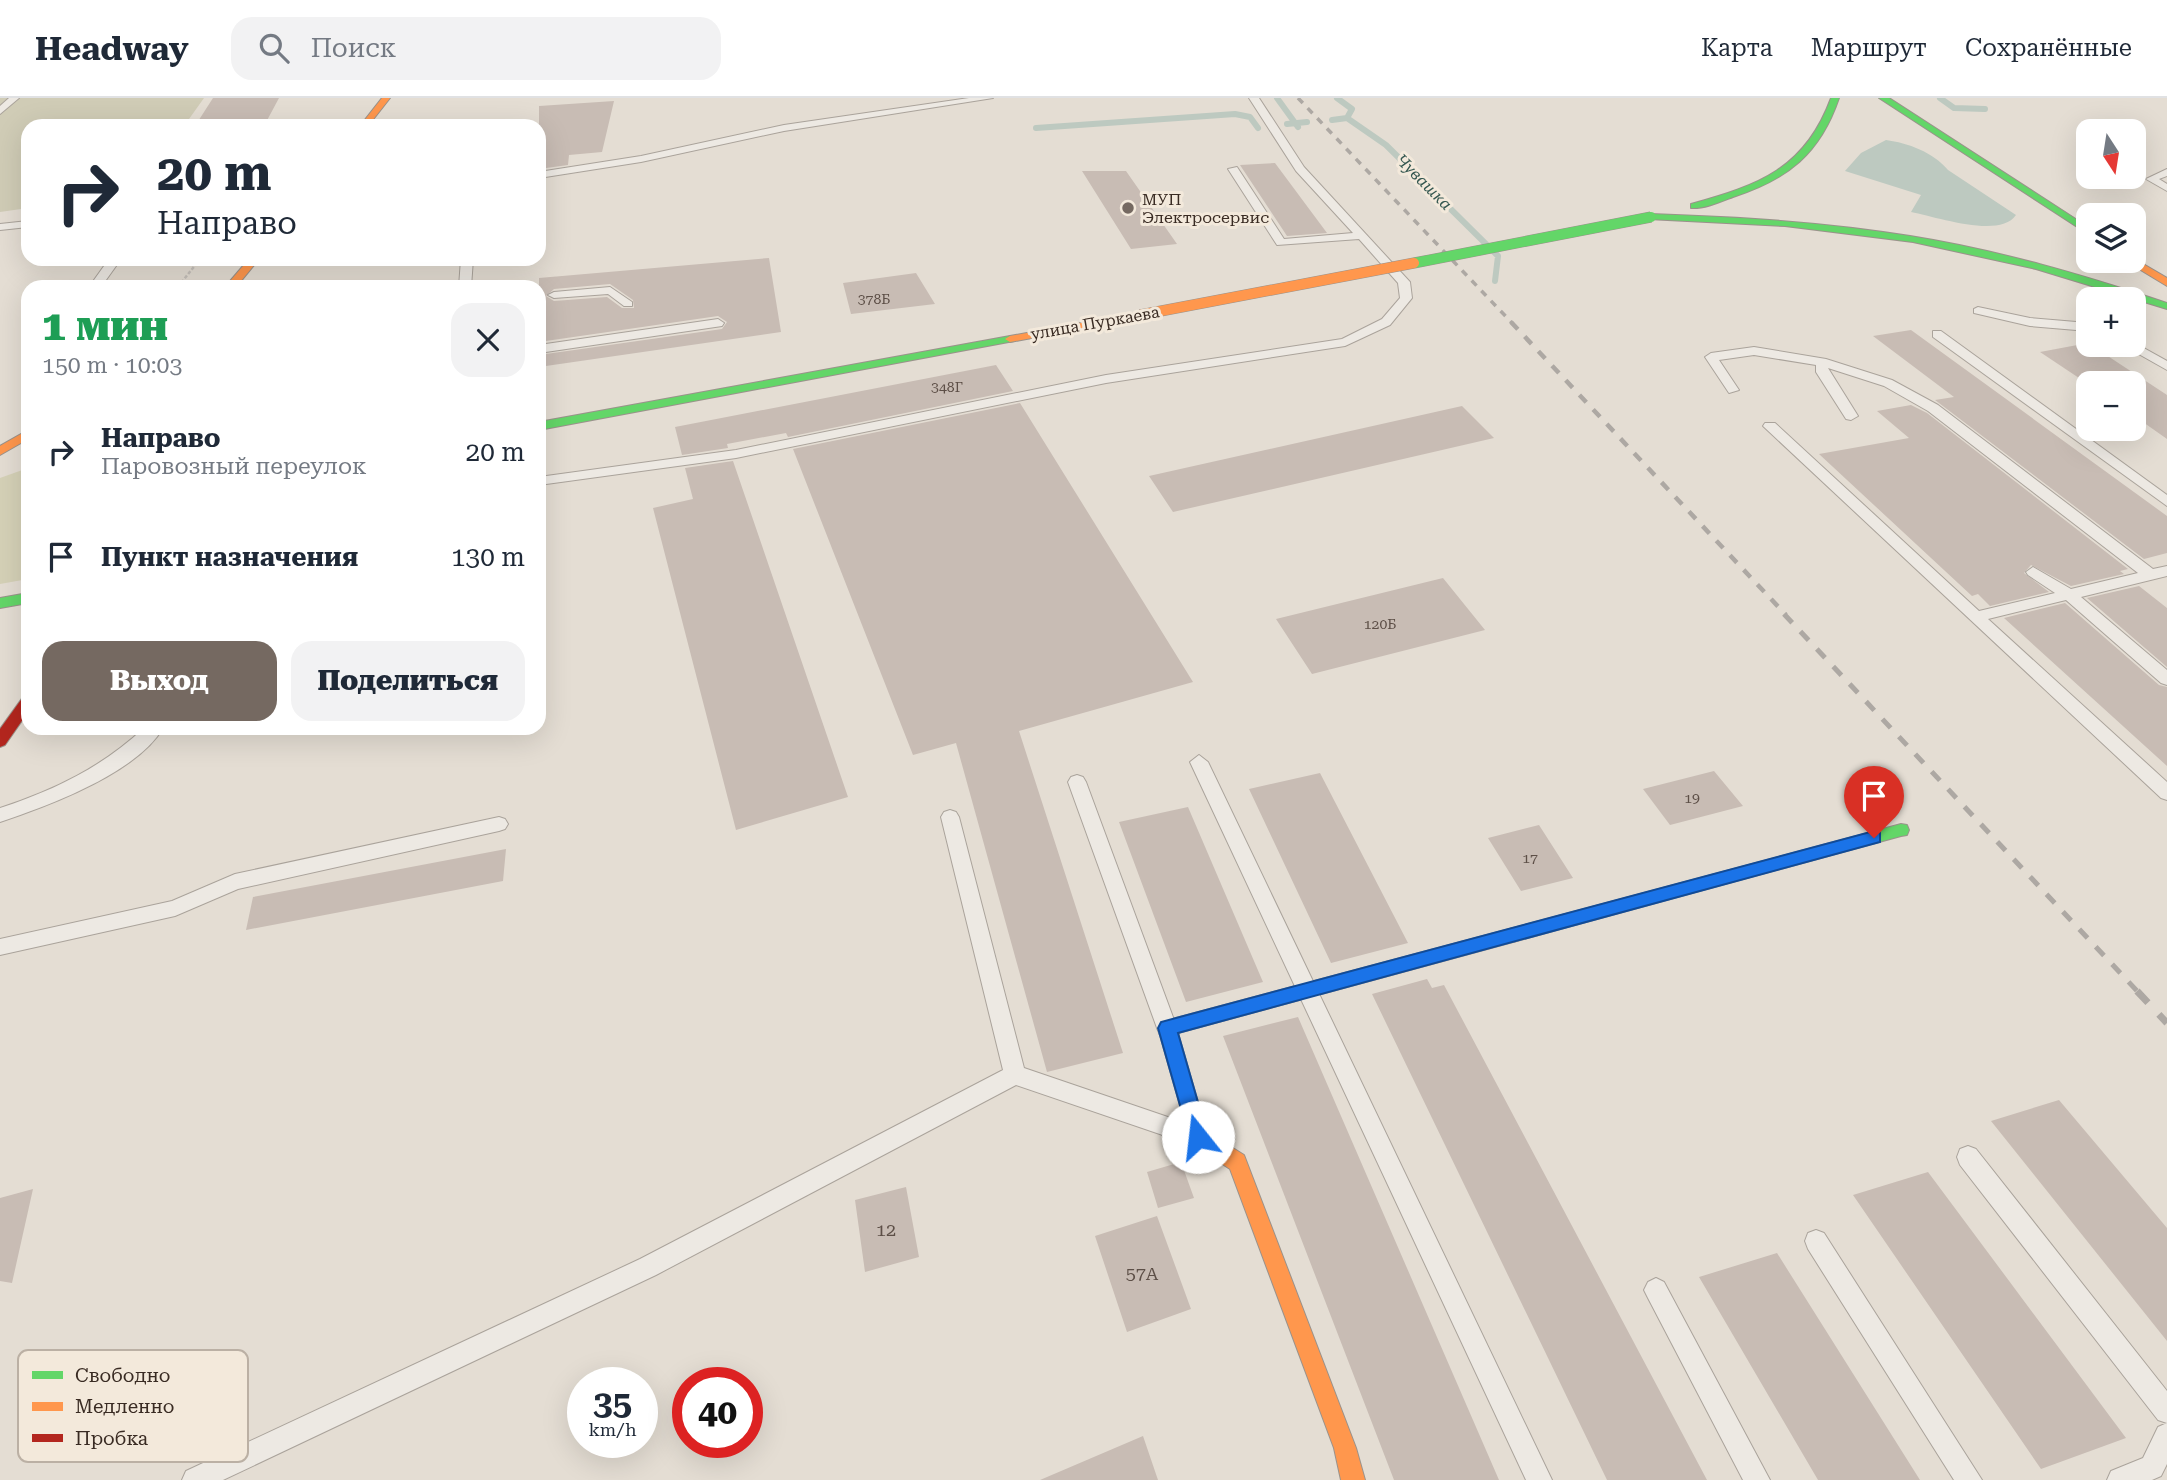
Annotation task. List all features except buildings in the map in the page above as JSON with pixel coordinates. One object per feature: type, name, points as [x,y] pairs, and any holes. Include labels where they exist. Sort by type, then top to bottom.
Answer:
[{"type":"main road","points":[[370,119],[386,98]]},
{"type":"main road","points":[[1883,98],[2076,224]]},
{"type":"main road","points":[[1651,217],[1712,202],[1762,183],[1807,153],[1823,137],[1834,105]]},
{"type":"main road","points":[[1651,217],[1726,216],[1805,220],[1887,231],[1973,247],[2060,270],[2167,306]]},
{"type":"main road","name":"улица Пуркаева","points":[[546,425],[1651,217]]},
{"type":"main road","points":[[236,280],[248,266]]},
{"type":"main road","points":[[2146,269],[2167,283]]},
{"type":"main road","points":[[0,451],[21,438]]},
{"type":"main road","points":[[0,460],[21,452]]},
{"type":"main road","points":[[0,603],[21,599]]},
{"type":"main road","points":[[0,741],[21,711]]},
{"type":"main road","points":[[1353,1480],[1345,1448],[1237,1162],[1198,1137],[1167,1028],[1901,830]]},
{"type":"lane","points":[[0,111],[14,98]]},
{"type":"lane","points":[[546,174],[641,159],[784,128],[988,98]]},
{"type":"lane","points":[[546,480],[736,454],[1106,379],[1345,342],[1386,322],[1406,298],[1404,282],[1300,169],[1254,98]]},
{"type":"lane","points":[[1233,169],[1282,243]]},
{"type":"lane","points":[[2167,172],[2151,179],[2167,188]]},
{"type":"lane","points":[[0,227],[21,225]]},
{"type":"lane","points":[[1268,241],[1282,243],[1361,236]]},
{"type":"lane","points":[[554,295],[610,290],[628,304]]},
{"type":"lane","points":[[1978,311],[2031,322],[2076,326]]},
{"type":"lane","points":[[546,348],[718,323]]},
{"type":"lane","points":[[1937,334],[2167,502]]},
{"type":"lane","points":[[1733,390],[1711,357],[1754,351],[1822,362],[1888,383],[1933,408],[2160,575]]},
{"type":"lane","points":[[2146,353],[2167,366]]},
{"type":"lane","points":[[1822,362],[1822,372],[1852,416]]},
{"type":"lane","points":[[1770,426],[2167,793]]},
{"type":"lane","points":[[2033,572],[2068,594],[2167,679]]},
{"type":"lane","points":[[1975,617],[2160,575]]},
{"type":"lane","points":[[0,814],[65,794],[126,757],[148,735]]},
{"type":"lane","points":[[1199,761],[1539,1480]]},
{"type":"lane","points":[[1077,782],[1167,1028]]},
{"type":"lane","points":[[950,817],[1015,1075]]},
{"type":"lane","points":[[0,947],[175,908],[236,882],[499,824]]},
{"type":"lane","points":[[248,1455],[648,1267],[1015,1075],[1198,1137]]},
{"type":"lane","points":[[1968,1157],[2167,1411]]},
{"type":"lane","points":[[1816,1241],[1969,1480]]},
{"type":"lane","points":[[1656,1290],[1757,1480]]},
{"type":"lane","points":[[2120,1480],[2152,1467],[2167,1436]]},
{"type":"lane","points":[[195,1480],[233,1462]]},
{"type":"path","points":[[184,280],[194,266]]},
{"type":"shaded area","points":[[0,98],[204,98],[189,119],[21,119],[21,209],[0,212]]},
{"type":"shaded area","points":[[1886,140],[1903,143],[1928,153],[1948,170],[2016,215],[2008,222],[1983,226],[1911,212],[1921,195],[1845,171],[1861,153]]},
{"type":"shaded area","points":[[21,470],[21,580],[0,584],[0,478]]},
{"type":"waterway","points":[[1277,98],[1295,123]]},
{"type":"waterway","name":"Чувашка","points":[[1337,98],[1352,109],[1347,118]]},
{"type":"waterway","points":[[1940,98],[1954,108],[1985,109]]},
{"type":"waterway","points":[[1036,128],[1235,114],[1250,117],[1258,128]]},
{"type":"waterway","points":[[1332,120],[1347,118]]},
{"type":"waterway","name":"Чувашка","points":[[1347,118],[1386,145],[1498,256],[1495,281]]},
{"type":"waterway","points":[[1295,123],[1307,122]]},
{"type":"waterway","points":[[1287,124],[1295,123]]},
{"type":"waterway","points":[[1295,123],[1298,127]]},
{"type":"railway","points":[[1298,98],[1513,324]]},
{"type":"railway","points":[[1511,322],[1786,615]]},
{"type":"railway","points":[[1784,614],[2139,993]]},
{"type":"railway","points":[[2137,991],[2167,1023]]},
{"type":"traffic: fast","points":[[1694,206],[1740,192],[1782,172],[1814,142],[1826,122],[1835,98]]},
{"type":"traffic: fast","points":[[1883,98],[2076,223]]},
{"type":"traffic: fast","points":[[1651,217],[1785,223],[1913,239],[2039,266],[2167,306]]},
{"type":"traffic: fast","points":[[1414,263],[1651,217]]},
{"type":"traffic: fast","points":[[546,425],[1010,339]]},
{"type":"traffic: fast","points":[[0,603],[21,599]]},
{"type":"traffic: fast","points":[[1513,935],[1901,830]]},
{"type":"traffic: slow","points":[[370,119],[386,98]]},
{"type":"traffic: slow","points":[[1140,315],[1414,263]]},
{"type":"traffic: slow","points":[[236,280],[248,266]]},
{"type":"traffic: slow","points":[[2146,269],[2167,283]]},
{"type":"traffic: slow","points":[[1010,339],[1140,315]]},
{"type":"traffic: slow","points":[[0,451],[21,438]]},
{"type":"traffic: slow","points":[[1194,1123],[1198,1137],[1237,1162],[1345,1448],[1353,1480]]},
{"type":"traffic: jam","points":[[0,741],[21,711]]},
{"type":"traffic: jam","points":[[1194,1123],[1167,1028],[1513,935]]},
{"type":"place","name":"МУП Электросервис","points":[[1128,208]]},
{"type":"route","points":[[1198,1137],[1167,1028],[1874,838]]}]
